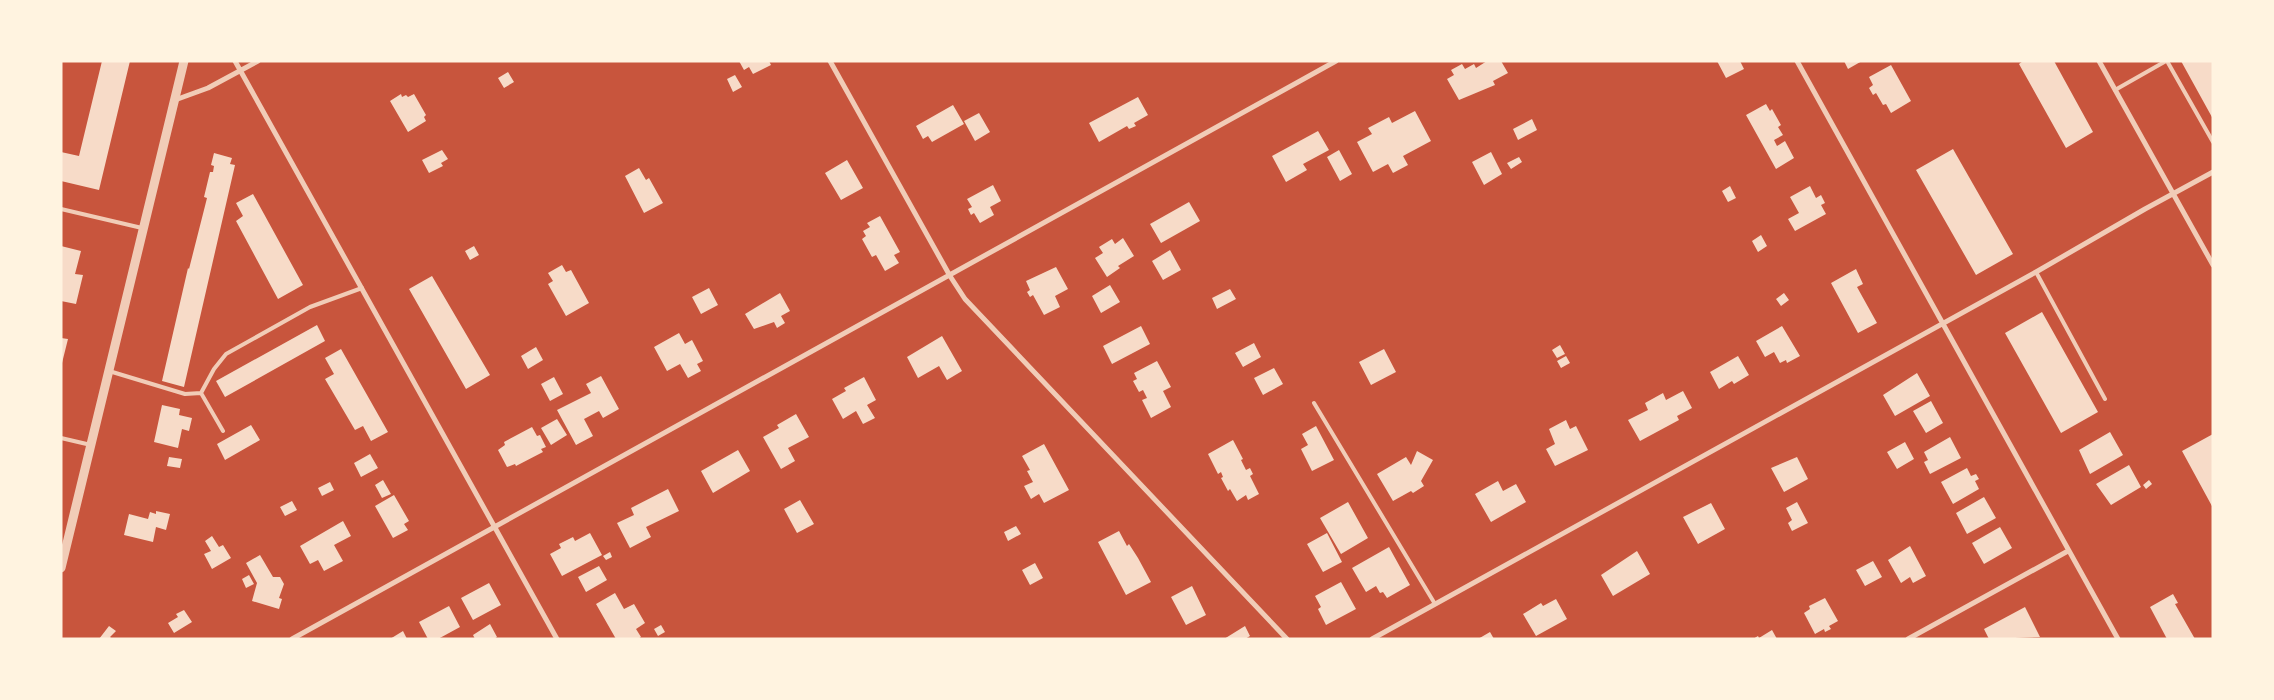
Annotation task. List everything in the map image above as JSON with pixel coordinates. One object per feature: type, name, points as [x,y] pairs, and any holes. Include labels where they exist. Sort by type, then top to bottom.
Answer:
[{"type":"street","points":[[61,568],[184,61]]},
{"type":"street","points":[[235,61],[557,639]]},
{"type":"street","points":[[174,100],[194,95],[258,61]]},
{"type":"street","points":[[830,61],[950,276],[965,299],[1287,639]]},
{"type":"street","points":[[292,639],[1336,61]]},
{"type":"street","points":[[1797,61],[2118,639]]},
{"type":"street","points":[[2099,61],[2213,265]]},
{"type":"street","points":[[1372,639],[2213,172]]},
{"type":"street","points":[[1908,639],[2068,551]]},
{"type":"lane","points":[[2115,90],[2166,61],[2213,142]]},
{"type":"lane","points":[[61,209],[143,228]]},
{"type":"lane","points":[[2036,272],[2105,398]]},
{"type":"lane","points":[[201,393],[214,369],[226,354],[310,307],[362,288]]},
{"type":"lane","points":[[109,371],[184,394],[201,393]]},
{"type":"lane","points":[[201,393],[223,431]]},
{"type":"lane","points":[[1314,403],[1435,604]]},
{"type":"lane","points":[[61,438],[91,445]]},
{"type":"building","points":[[102,61],[130,61],[99,190],[61,181],[61,152],[79,156]]},
{"type":"building","points":[[739,61],[769,61],[771,65],[753,74],[749,67],[744,70]]},
{"type":"building","points":[[1487,61],[1501,61],[1508,73],[1493,81],[1495,85],[1459,100],[1447,79],[1454,75],[1451,70],[1462,64],[1465,69],[1474,64],[1476,68]]},
{"type":"building","points":[[1717,61],[1740,61],[1744,69],[1726,78]]},
{"type":"building","points":[[1844,61],[1862,61],[1848,69]]},
{"type":"building","points":[[2023,61],[2054,61],[2093,132],[2066,148],[2019,64]]},
{"type":"building","points":[[2181,61],[2213,61],[2213,119]]},
{"type":"building","points":[[1891,65],[1911,101],[1891,113],[1886,104],[1883,105],[1876,93],[1873,95],[1869,88],[1873,85],[1869,77]]},
{"type":"building","points":[[508,72],[514,82],[504,88],[498,78]]},
{"type":"building","points":[[735,75],[742,87],[733,92],[727,79]]},
{"type":"building","points":[[401,94],[402,97],[406,95],[408,97],[414,94],[426,115],[424,117],[426,121],[408,132],[390,101]]},
{"type":"building","points":[[1138,97],[1148,115],[1134,123],[1136,126],[1129,129],[1127,126],[1099,142],[1089,123]]},
{"type":"building","points":[[1766,104],[1770,111],[1772,109],[1781,125],[1778,127],[1783,135],[1774,140],[1777,146],[1785,141],[1794,158],[1776,169],[1746,115]]},
{"type":"building","points":[[953,105],[964,124],[932,142],[928,136],[923,139],[916,126]]},
{"type":"building","points":[[1415,111],[1431,141],[1403,156],[1408,165],[1393,173],[1388,164],[1373,172],[1357,142],[1372,134],[1368,128],[1389,117],[1392,123]]},
{"type":"building","points":[[979,113],[990,132],[975,141],[964,121]]},
{"type":"building","points":[[1532,119],[1537,130],[1518,140],[1513,129]]},
{"type":"building","points":[[1318,131],[1329,150],[1303,164],[1307,170],[1286,182],[1272,156]]},
{"type":"building","points":[[1953,149],[2013,254],[1976,275],[1916,170]]},
{"type":"building","points":[[442,150],[448,159],[441,163],[443,166],[429,173],[422,160]]},
{"type":"building","points":[[1339,150],[1352,174],[1340,181],[1327,157]]},
{"type":"building","points":[[1491,152],[1502,174],[1484,185],[1472,162]]},
{"type":"building","points":[[214,153],[232,158],[230,164],[235,165],[184,387],[162,381],[188,268],[207,198],[204,197],[210,172],[213,172],[214,166],[211,165]]},
{"type":"building","points":[[1519,157],[1522,162],[1511,169],[1507,163]]},
{"type":"building","points":[[847,160],[863,188],[841,200],[825,173]]},
{"type":"building","points":[[639,168],[646,180],[649,178],[663,203],[644,213],[625,176]]},
{"type":"building","points":[[993,185],[1001,201],[990,207],[994,215],[980,223],[974,213],[971,215],[968,209],[972,207],[967,199]]},
{"type":"building","points":[[1730,186],[1736,198],[1728,202],[1722,191]]},
{"type":"building","points":[[1810,186],[1816,198],[1821,195],[1825,203],[1821,205],[1826,214],[1795,231],[1788,219],[1799,213],[1790,197]]},
{"type":"building","points":[[253,194],[303,285],[278,299],[236,221],[243,216],[236,203]]},
{"type":"building","points":[[1189,202],[1200,221],[1161,243],[1150,224]]},
{"type":"building","points":[[880,216],[900,252],[894,255],[899,263],[885,271],[876,255],[872,257],[862,239],[866,236],[863,231],[870,227],[867,223]]},
{"type":"building","points":[[1761,235],[1767,246],[1758,252],[1752,241]]},
{"type":"building","points":[[1123,238],[1134,256],[1118,266],[1120,268],[1107,277],[1095,258],[1103,253],[1099,247],[1112,239],[1115,244]]},
{"type":"building","points":[[61,246],[81,251],[75,274],[83,275],[76,304],[61,301]]},
{"type":"building","points":[[474,246],[479,255],[470,260],[465,251]]},
{"type":"building","points":[[1170,250],[1181,270],[1163,280],[1152,261]]},
{"type":"building","points":[[562,265],[566,272],[571,270],[589,303],[566,316],[548,284],[553,281],[548,273]]},
{"type":"building","points":[[1056,267],[1068,289],[1055,296],[1060,307],[1044,315],[1033,295],[1030,297],[1027,292],[1030,290],[1026,281]]},
{"type":"building","points":[[1856,269],[1863,284],[1857,287],[1877,323],[1858,333],[1831,283]]},
{"type":"building","points":[[432,276],[490,375],[466,389],[409,289]]},
{"type":"building","points":[[1110,285],[1120,302],[1101,313],[1092,296]]},
{"type":"building","points":[[709,288],[718,305],[701,314],[692,297]]},
{"type":"building","points":[[1230,289],[1236,299],[1217,309],[1212,298]]},
{"type":"building","points":[[780,293],[790,311],[781,316],[785,323],[777,328],[774,322],[754,329],[745,314]]},
{"type":"building","points":[[1784,293],[1789,300],[1781,306],[1776,299]]},
{"type":"building","points":[[2042,312],[2098,412],[2061,433],[2005,333]]},
{"type":"building","points":[[317,325],[325,341],[225,397],[216,381]]},
{"type":"building","points":[[1141,326],[1150,344],[1112,364],[1103,346]]},
{"type":"building","points":[[1782,326],[1800,356],[1787,363],[1786,360],[1780,363],[1774,352],[1765,357],[1756,341]]},
{"type":"building","points":[[679,333],[685,344],[692,340],[703,361],[697,364],[701,371],[688,378],[680,364],[667,371],[654,347]]},
{"type":"building","points":[[942,336],[962,371],[947,380],[939,366],[918,378],[907,357]]},
{"type":"building","points":[[61,338],[68,339],[62,363],[61,363]]},
{"type":"building","points":[[1254,343],[1261,357],[1243,367],[1235,353]]},
{"type":"building","points":[[1560,345],[1565,354],[1557,358],[1552,350]]},
{"type":"building","points":[[536,347],[543,360],[528,369],[521,356]]},
{"type":"building","points":[[341,349],[388,432],[371,441],[363,426],[355,430],[325,379],[334,374],[325,358]]},
{"type":"building","points":[[1384,349],[1396,372],[1371,385],[1359,362]]},
{"type":"building","points":[[1566,356],[1570,363],[1561,368],[1557,361]]},
{"type":"building","points":[[1738,356],[1749,375],[1734,384],[1732,381],[1719,389],[1710,372]]},
{"type":"building","points":[[1157,361],[1171,387],[1163,391],[1171,407],[1151,418],[1142,400],[1147,398],[1143,390],[1139,392],[1133,381],[1137,379],[1134,373]]},
{"type":"building","points":[[1274,368],[1283,384],[1263,395],[1254,378]]},
{"type":"building","points":[[1917,373],[1930,396],[1895,416],[1883,395]]},
{"type":"building","points":[[601,376],[619,409],[603,418],[599,411],[584,419],[593,436],[576,445],[557,410],[591,393],[586,384]]},
{"type":"building","points":[[554,377],[563,394],[550,401],[541,384]]},
{"type":"building","points":[[864,377],[876,400],[867,405],[875,418],[863,424],[856,411],[843,419],[832,399],[846,391],[844,388]]},
{"type":"building","points":[[1683,391],[1692,408],[1677,416],[1679,420],[1640,441],[1628,420],[1648,410],[1645,403],[1663,393],[1666,400]]},
{"type":"building","points":[[1931,401],[1943,423],[1926,433],[1913,411]]},
{"type":"building","points":[[162,405],[180,409],[179,415],[192,418],[189,431],[182,429],[178,448],[154,442]]},
{"type":"building","points":[[796,414],[809,437],[788,448],[795,461],[781,469],[763,437],[779,428],[777,425]]},
{"type":"building","points":[[557,419],[567,435],[551,445],[541,428]]},
{"type":"building","points":[[1566,420],[1570,429],[1576,426],[1588,450],[1555,466],[1546,449],[1555,444],[1549,429]]},
{"type":"building","points":[[251,425],[260,440],[225,460],[217,444]]},
{"type":"building","points":[[1316,426],[1334,460],[1312,471],[1301,449],[1308,445],[1302,434]]},
{"type":"building","points":[[532,427],[537,436],[540,435],[546,447],[541,449],[543,452],[516,466],[515,464],[507,467],[498,450],[505,445],[504,442]]},
{"type":"building","points":[[2110,432],[2123,455],[2090,474],[2079,450]]},
{"type":"building","points":[[2213,434],[2213,508],[2182,451]]},
{"type":"building","points":[[1950,437],[1961,458],[1930,474],[1924,462],[1928,460],[1924,452]]},
{"type":"building","points":[[1233,440],[1243,459],[1241,460],[1246,470],[1250,468],[1253,474],[1250,476],[1259,494],[1248,500],[1246,495],[1237,501],[1230,489],[1228,491],[1221,478],[1223,477],[1221,472],[1218,474],[1208,454]]},
{"type":"building","points":[[1905,442],[1914,459],[1897,469],[1887,452]]},
{"type":"building","points":[[1044,444],[1069,490],[1044,503],[1039,494],[1031,499],[1024,486],[1033,482],[1027,471],[1030,470],[1022,456]]},
{"type":"building","points":[[738,450],[750,471],[713,493],[701,471]]},
{"type":"building","points":[[1417,451],[1433,460],[1421,481],[1424,486],[1413,493],[1411,491],[1393,501],[1377,474],[1406,457],[1411,465]]},
{"type":"building","points":[[370,454],[378,468],[361,477],[354,463]]},
{"type":"building","points":[[169,457],[182,459],[180,468],[167,466]]},
{"type":"building","points":[[1797,457],[1808,479],[1784,492],[1771,468]]},
{"type":"building","points":[[2129,465],[2141,487],[2111,505],[2096,484]]},
{"type":"building","points":[[1967,468],[1971,476],[1976,474],[1979,479],[1975,481],[1979,489],[1953,504],[1941,482]]},
{"type":"building","points":[[383,480],[391,494],[382,498],[375,485]]},
{"type":"building","points":[[2149,480],[2152,484],[2146,489],[2143,485]]},
{"type":"building","points":[[1498,481],[1503,491],[1516,484],[1526,502],[1491,522],[1475,494]]},
{"type":"building","points":[[330,482],[334,490],[322,496],[318,488]]},
{"type":"building","points":[[668,489],[679,511],[646,527],[651,537],[630,548],[617,523],[634,515],[631,508]]},
{"type":"building","points":[[394,495],[409,521],[404,524],[408,530],[393,538],[375,506]]},
{"type":"building","points":[[1984,497],[1996,518],[1967,534],[1956,513]]},
{"type":"building","points":[[800,500],[814,524],[797,533],[784,509]]},
{"type":"building","points":[[292,501],[297,510],[285,516],[280,507]]},
{"type":"building","points":[[1348,502],[1368,538],[1341,554],[1320,518]]},
{"type":"building","points":[[1797,502],[1808,523],[1792,531],[1788,523],[1792,520],[1786,508]]},
{"type":"building","points":[[1711,503],[1725,529],[1698,544],[1683,517]]},
{"type":"building","points":[[156,511],[170,514],[166,530],[156,527],[153,542],[124,535],[129,514],[148,519],[150,512],[156,514]]},
{"type":"building","points":[[343,521],[351,536],[334,545],[343,561],[324,571],[318,560],[310,564],[300,546]]},
{"type":"building","points":[[1016,526],[1021,534],[1008,541],[1004,532]]},
{"type":"building","points":[[2000,527],[2012,548],[1984,564],[1972,543]]},
{"type":"building","points":[[1119,531],[1127,546],[1129,544],[1138,558],[1151,582],[1126,595],[1098,542]]},
{"type":"building","points":[[590,533],[602,555],[562,576],[550,554],[561,548],[559,544],[573,537],[575,541]]},
{"type":"building","points":[[1327,533],[1342,562],[1323,572],[1307,544]]},
{"type":"building","points":[[212,536],[219,547],[223,545],[231,558],[212,569],[204,554],[211,551],[205,541]]},
{"type":"building","points":[[1910,546],[1926,576],[1913,583],[1910,577],[1901,583],[1888,560]]},
{"type":"building","points":[[1389,547],[1410,585],[1387,598],[1383,592],[1380,593],[1376,586],[1366,592],[1352,568]]},
{"type":"building","points":[[1637,551],[1650,574],[1613,596],[1601,575]]},
{"type":"building","points":[[610,552],[612,557],[606,560],[603,556]]},
{"type":"building","points":[[260,555],[273,577],[280,577],[284,584],[279,598],[282,599],[279,609],[252,601],[257,583],[246,563]]},
{"type":"building","points":[[1873,561],[1882,577],[1865,586],[1856,570]]},
{"type":"building","points":[[1035,563],[1043,578],[1030,585],[1022,570]]},
{"type":"building","points":[[599,566],[607,580],[586,592],[578,577]]},
{"type":"building","points":[[249,575],[254,584],[246,588],[242,579]]},
{"type":"building","points":[[1341,582],[1356,609],[1326,625],[1318,609],[1321,607],[1315,596]]},
{"type":"building","points":[[489,583],[501,605],[473,620],[461,598]]},
{"type":"building","points":[[1192,586],[1206,615],[1186,625],[1171,597]]},
{"type":"building","points":[[615,593],[624,609],[634,604],[645,623],[636,629],[641,637],[638,639],[616,639],[596,604]]},
{"type":"building","points":[[2173,594],[2178,603],[2175,604],[2195,639],[2167,639],[2150,607]]},
{"type":"building","points":[[1825,598],[1838,621],[1829,626],[1831,629],[1825,632],[1824,629],[1815,634],[1804,613],[1810,609],[1809,606]]},
{"type":"building","points":[[1556,599],[1567,619],[1536,636],[1523,614],[1541,603],[1543,606]]},
{"type":"building","points":[[449,606],[460,627],[438,639],[428,639],[419,622]]},
{"type":"building","points":[[2025,607],[2040,637],[1989,639],[1984,629]]},
{"type":"building","points":[[184,610],[192,622],[174,633],[168,623],[178,617],[176,614]]},
{"type":"building","points":[[490,624],[497,637],[494,639],[475,639],[473,635]]},
{"type":"building","points":[[661,625],[665,632],[658,636],[654,629]]},
{"type":"building","points":[[109,626],[116,631],[110,637],[112,639],[99,639]]},
{"type":"building","points":[[1245,626],[1250,636],[1245,639],[1224,639]]},
{"type":"building","points":[[1772,630],[1777,639],[1753,639],[1758,636],[1759,638]]},
{"type":"building","points":[[403,631],[407,639],[390,639]]},
{"type":"building","points":[[1490,632],[1494,639],[1478,639]]}]
